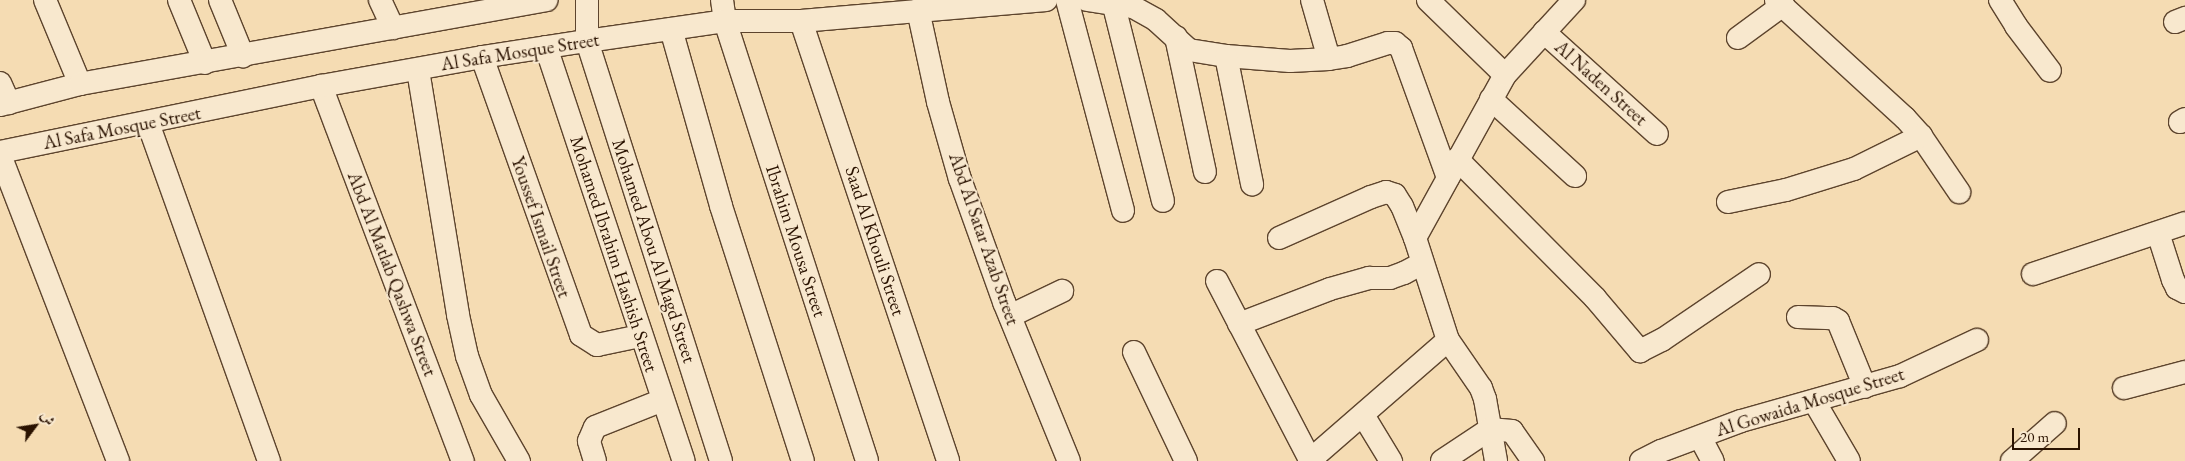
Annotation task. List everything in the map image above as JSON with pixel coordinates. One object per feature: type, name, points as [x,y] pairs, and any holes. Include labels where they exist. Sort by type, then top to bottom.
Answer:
[{"type":"street","points":[[45,0],[80,84]]},
{"type":"street","points":[[179,0],[205,63]]},
{"type":"street","points":[[220,0],[243,56]]},
{"type":"street","points":[[380,0],[393,28]]},
{"type":"street","points":[[0,83],[4,104],[80,84],[547,0]]},
{"type":"street","name":"Mohamed Abou Al Magd Street","points":[[587,0],[587,41],[721,461]]},
{"type":"street","name":"Al Safa Mosque Street","points":[[0,153],[321,86],[482,57],[670,29],[723,11],[801,21],[1046,0]]},
{"type":"street","points":[[1067,0],[1123,211]]},
{"type":"street","points":[[1087,0],[1113,2],[1133,7],[1156,20],[1190,50],[1226,56],[1290,61],[1329,59],[1395,43],[1401,48],[1452,169],[1595,298],[1638,350],[1643,351],[1662,340],[1759,274]]},
{"type":"street","points":[[1312,0],[1329,59]]},
{"type":"street","points":[[1428,0],[1506,75]]},
{"type":"street","points":[[1415,238],[1506,75],[1574,0]]},
{"type":"street","points":[[2000,0],[2016,26],[2050,71]]},
{"type":"street","points":[[1113,2],[1163,201]]},
{"type":"street","points":[[1738,38],[1780,3],[1888,102],[1921,136],[1959,192]]},
{"type":"street","name":"Abd Al Satar Azab Street","points":[[918,10],[938,102],[960,179],[1010,316],[1069,461]]},
{"type":"street","name":"Ibrahim Mousa Street","points":[[723,11],[867,461]]},
{"type":"street","name":"Saad Al Khouli Street","points":[[801,21],[948,461]]},
{"type":"street","points":[[670,29],[721,206],[802,461]]},
{"type":"street","name":"Al Naden Street","points":[[1544,32],[1657,134]]},
{"type":"street","points":[[1176,37],[1205,172]]},
{"type":"street","name":"Mohamed Ibrahim Hashish Street","points":[[546,47],[640,336],[684,461]]},
{"type":"street","points":[[1226,56],[1252,184]]},
{"type":"street","name":"Youssef Ismail Street","points":[[482,57],[580,335],[597,346],[640,336]]},
{"type":"street","points":[[418,70],[458,315],[467,356],[481,395],[519,461]]},
{"type":"street","name":"Abd Al Matlab Qashwa Street","points":[[321,86],[463,461]]},
{"type":"street","points":[[1491,99],[1576,176]]},
{"type":"street","points":[[148,123],[269,461]]},
{"type":"street","points":[[1728,202],[1786,190],[1854,169],[1921,136]]},
{"type":"street","points":[[0,153],[118,461]]},
{"type":"street","points":[[1279,238],[1371,197],[1386,192],[1395,195],[1399,200],[1415,238],[1448,340],[1486,398],[1496,461]]},
{"type":"street","points":[[2033,274],[2185,223]]},
{"type":"street","points":[[2158,232],[2173,280],[2177,288],[2185,292]]},
{"type":"street","points":[[1239,324],[1330,289],[1369,278],[1390,278],[1423,263]]},
{"type":"street","points":[[1216,281],[1309,461],[1448,340]]},
{"type":"street","points":[[1010,316],[1062,291]]},
{"type":"street","points":[[1798,317],[1834,318],[1838,321],[1865,387]]},
{"type":"street","name":"Al Gowaida Mosque Street","points":[[1641,461],[1741,422],[1900,376],[1977,340]]},
{"type":"street","points":[[1134,352],[1186,461]]},
{"type":"street","points":[[2124,388],[2185,372]]},
{"type":"street","points":[[595,461],[589,441],[595,427],[663,400]]},
{"type":"street","points":[[1814,401],[1849,461]]},
{"type":"street","points":[[1363,415],[1391,461]]},
{"type":"street","points":[[2012,461],[2056,423]]},
{"type":"street","points":[[1442,461],[1490,429],[1512,431],[1533,461]]},
{"type":"street","points":[[1700,437],[1713,461]]}]
